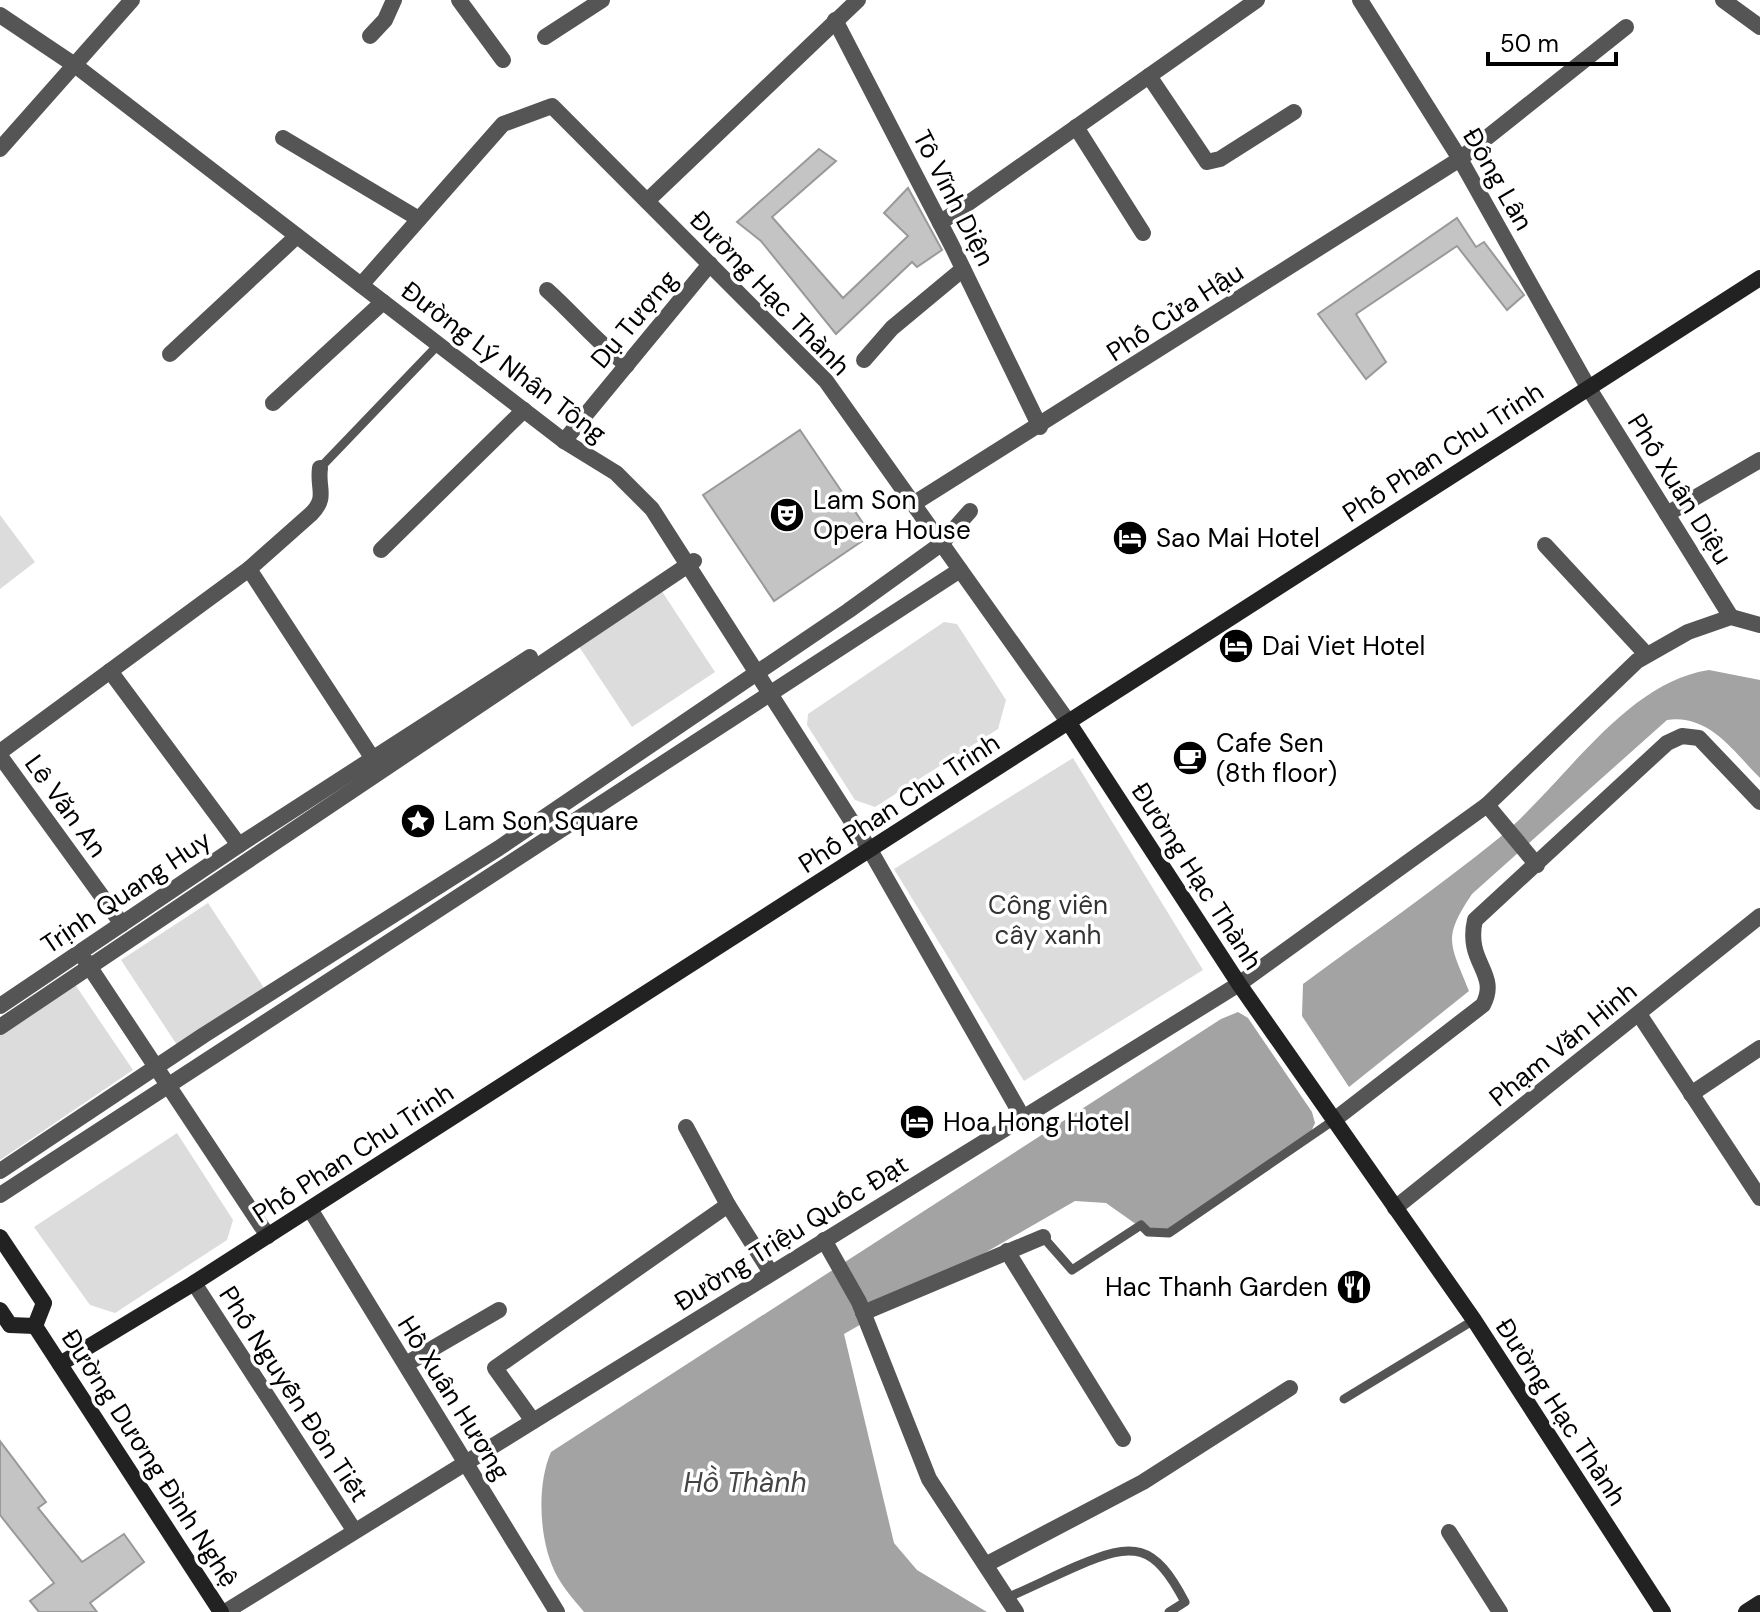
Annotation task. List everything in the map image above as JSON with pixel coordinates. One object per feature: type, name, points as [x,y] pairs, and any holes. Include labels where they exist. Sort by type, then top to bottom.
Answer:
[{"type":"street","points":[[370,36],[385,20],[394,0]]},
{"type":"street","points":[[459,0],[503,60]]},
{"type":"street","points":[[545,37],[602,0]]},
{"type":"street","points":[[647,201],[858,0]]},
{"type":"street","points":[[940,223],[1257,0]]},
{"type":"street","name":"Đông Lân","points":[[1360,0],[1460,159],[1588,387]]},
{"type":"street","points":[[1723,0],[1760,27]]},
{"type":"street","points":[[0,149],[76,66],[123,3]]},
{"type":"street","name":"Đường Lý Nhân Tông","points":[[0,15],[76,66],[564,441],[616,473],[652,509],[689,561],[755,672],[870,850],[1023,1118]]},
{"type":"street","name":"Tô Vĩnh Diện","points":[[835,20],[940,223],[1040,427]]},
{"type":"street","name":"Phố Cửa Hậu","points":[[913,504],[1040,427],[1460,159],[1626,27]]},
{"type":"street","points":[[1149,76],[1207,162],[1220,159],[1294,112]]},
{"type":"street","name":"Đường Hạc Thành","points":[[419,219],[503,124],[552,106],[826,381],[1069,723],[1239,984],[1474,1320],[1663,1612]]},
{"type":"street","points":[[1076,127],[1143,233]]},
{"type":"street","points":[[283,138],[419,219],[361,285]]},
{"type":"street","points":[[170,354],[297,236]]},
{"type":"street","name":"Dụ Tượng","points":[[564,441],[710,264]]},
{"type":"street","points":[[864,360],[892,328],[963,269]]},
{"type":"street","name":"Phố Phan Chu Trinh","points":[[60,1364],[268,1236],[1760,278]]},
{"type":"street","points":[[547,290],[573,313],[597,342],[627,365]]},
{"type":"street","points":[[273,403],[383,302]]},
{"type":"street","name":"Phố Xuân Diệu","points":[[1588,387],[1731,617]]},
{"type":"street","points":[[381,550],[524,410]]},
{"type":"street","points":[[1667,514],[1760,460]]},
{"type":"street","points":[[0,754],[249,569],[321,504],[324,493],[318,479],[320,468]]},
{"type":"street","points":[[0,1171],[156,1067],[499,848],[941,544],[970,511]]},
{"type":"street","points":[[1545,545],[1647,655]]},
{"type":"street","points":[[0,1027],[689,561]]},
{"type":"street","name":"Trịnh Quang Huy","points":[[0,1006],[239,845],[689,561]]},
{"type":"street","points":[[249,569],[373,759]]},
{"type":"street","points":[[0,1195],[960,570]]},
{"type":"street","points":[[1731,617],[1760,625]]},
{"type":"street","name":"Đường Triệu Quốc Đạt","points":[[223,1612],[1239,984],[1487,805],[1647,655],[1688,632],[1731,617]]},
{"type":"street","points":[[110,671],[239,845]]},
{"type":"street","points":[[1334,1120],[1483,1005],[1489,994],[1488,978],[1473,955],[1471,937],[1475,920],[1667,743],[1682,736],[1699,738],[1715,751],[1760,802]]},
{"type":"street","name":"Lê Văn An","points":[[0,754],[122,924]]},
{"type":"street","points":[[1487,805],[1537,865]]},
{"type":"street","name":"Phạm Văn Hinh","points":[[1395,1208],[1760,916]]},
{"type":"street","points":[[80,952],[268,1236]]},
{"type":"street","points":[[1639,1014],[1760,1198]]},
{"type":"street","points":[[1691,1094],[1760,1048]]},
{"type":"street","points":[[686,1127],[728,1205],[771,1273]]},
{"type":"street","points":[[533,1421],[495,1368],[728,1205]]},
{"type":"street","name":"Hồ Xuân Hương","points":[[310,1209],[557,1612]]},
{"type":"street","points":[[0,1237],[44,1303],[35,1326]]},
{"type":"street","points":[[861,1307],[1043,1237]]},
{"type":"street","points":[[824,1240],[861,1307],[929,1479],[1013,1604]]},
{"type":"street","points":[[1007,1251],[1123,1439]]},
{"type":"street","name":"Phố Nguyễn Đôn Tiết","points":[[194,1283],[354,1530]]},
{"type":"street","name":"Đường Dương Đình Nghệ","points":[[0,1310],[10,1325],[35,1326],[223,1612]]},
{"type":"street","points":[[406,1364],[499,1310]]},
{"type":"street","points":[[987,1564],[1143,1482],[1290,1388]]},
{"type":"street","points":[[1449,1532],[1500,1612]]},
{"type":"street","points":[[1746,1612],[1760,1603]]},
{"type":"lane","points":[[320,468],[438,345]]},
{"type":"lane","points":[[1043,1237],[1072,1270],[1141,1225],[1148,1232],[1169,1233],[1334,1120]]},
{"type":"lane","points":[[1344,1399],[1474,1320]]},
{"type":"lane","points":[[1013,1604],[1107,1553],[1130,1549],[1159,1563],[1171,1575],[1185,1602],[1169,1612]]},
{"type":"green space","points":[[0,515],[35,562],[0,589]]},
{"type":"green space","points":[[661,590],[715,672],[632,727],[578,645]]},
{"type":"green space","points":[[944,622],[957,624],[1006,700],[998,729],[875,807],[855,800],[807,725],[808,714]]},
{"type":"green space","name":"Công viên cây xanh","points":[[1073,758],[1203,970],[1024,1081],[894,869]]},
{"type":"green space","points":[[208,903],[264,988],[177,1045],[121,960]]},
{"type":"green space","points":[[74,983],[133,1070],[0,1160],[0,1034]]},
{"type":"green space","points":[[177,1133],[233,1220],[227,1240],[115,1313],[90,1305],[34,1227]]},
{"type":"water","points":[[1709,670],[1760,680],[1760,778],[1730,746],[1708,729],[1682,720],[1667,720],[1472,894],[1456,921],[1452,941],[1469,991],[1349,1087],[1302,1016],[1303,984],[1499,838],[1623,714],[1678,678]]},
{"type":"water","name":"Hồ Thành","points":[[1238,1012],[1248,1018],[1312,1112],[1315,1123],[1309,1136],[1170,1229],[1150,1234],[1106,1203],[1075,1201],[844,1334],[894,1543],[917,1570],[987,1612],[584,1612],[560,1581],[546,1547],[542,1497],[551,1452],[1221,1019]]},
{"type":"building","points":[[819,149],[836,161],[772,217],[843,298],[908,236],[884,213],[908,188],[942,250],[917,267],[912,262],[836,334],[761,241],[737,222]]},
{"type":"building","points":[[1457,218],[1476,247],[1484,242],[1524,295],[1507,310],[1457,246],[1356,314],[1386,362],[1366,379],[1318,314]]},
{"type":"building","name":"Lam Son Opera House","points":[[800,430],[871,535],[774,601],[703,495]]},
{"type":"building","points":[[0,1441],[46,1502],[38,1508],[82,1562],[124,1534],[144,1562],[90,1603],[97,1612],[39,1612],[30,1601],[54,1583],[0,1515]]},
{"type":"place","name":"Lam Son Opera House","points":[[787,515]]},
{"type":"place","name":"Sao Mai Hotel","points":[[1130,538]]},
{"type":"place","name":"Dai Viet Hotel","points":[[1236,646]]},
{"type":"place","name":"Cafe Sen (8th floor)","points":[[1190,758]]},
{"type":"place","name":"Lam Son Square","points":[[418,821]]},
{"type":"place","name":"Hoa Hong Hotel","points":[[917,1122]]},
{"type":"place","name":"Hac Thanh Garden","points":[[1354,1287]]}]
